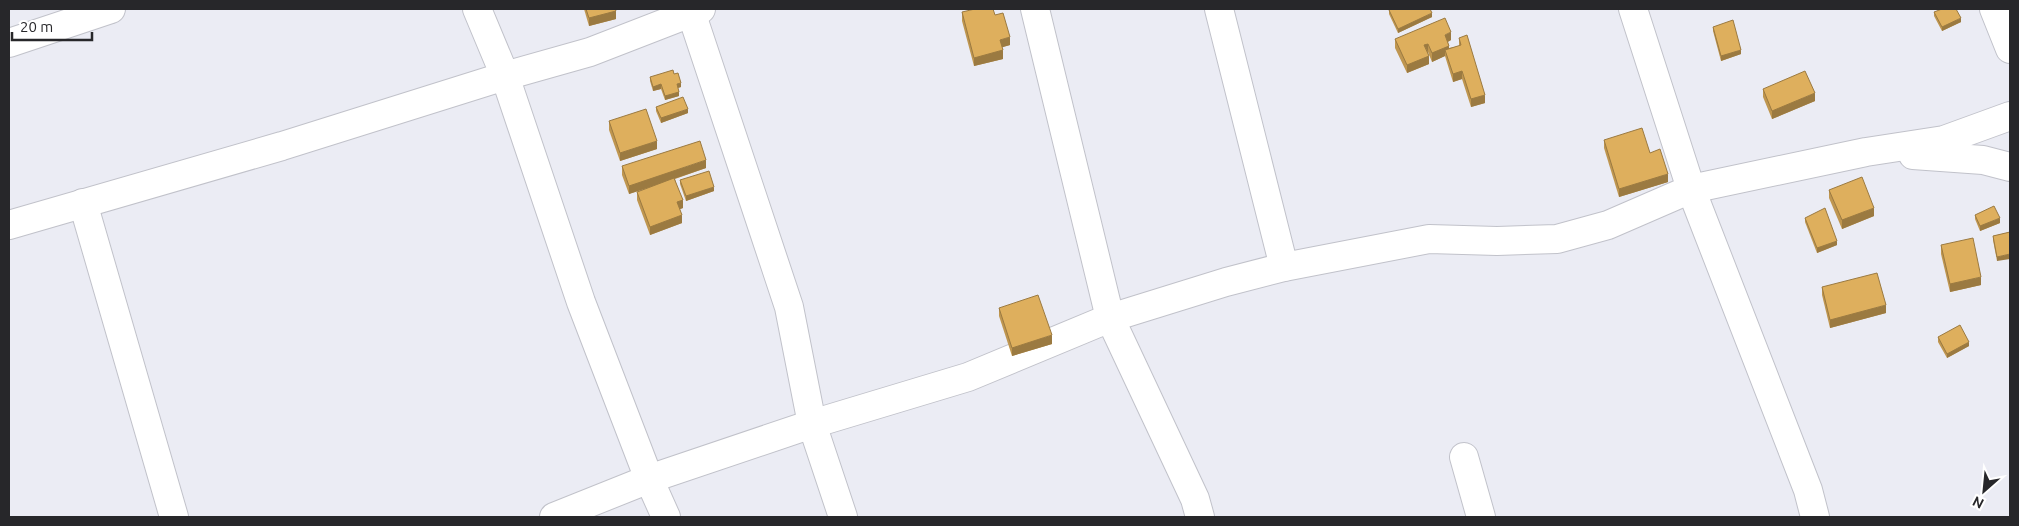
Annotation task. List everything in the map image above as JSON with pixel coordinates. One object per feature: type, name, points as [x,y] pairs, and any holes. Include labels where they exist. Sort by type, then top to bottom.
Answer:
[{"type":"street","points":[[9,44],[111,9]]},
{"type":"street","points":[[477,9],[505,76],[581,302],[649,479],[666,517]]},
{"type":"street","points":[[1035,9],[1110,318],[1195,499],[1200,517]]},
{"type":"street","points":[[1219,9],[1284,267]]},
{"type":"street","points":[[1633,9],[1691,189],[1808,490],[1815,517]]},
{"type":"street","points":[[1994,9],[2010,49]]},
{"type":"street","points":[[9,225],[282,146],[505,76],[590,52],[696,10],[789,307],[812,424],[843,517]]},
{"type":"street","points":[[554,517],[649,479],[812,424],[968,377],[1110,318],[1226,282],[1284,267],[1429,239],[1497,241],[1557,239],[1608,225],[1691,189],[1866,152],[1944,140],[2010,116]]},
{"type":"street","points":[[1866,152],[1983,160],[2010,167]]},
{"type":"street","points":[[83,203],[174,517]]},
{"type":"street","points":[[1464,457],[1481,517]]},
{"type":"building","points":[[586,9],[615,9],[616,11],[589,18]]},
{"type":"building","points":[[975,9],[993,9],[995,15],[1003,13],[1010,37],[1000,40],[1003,50],[974,58],[962,12]]},
{"type":"building","points":[[1430,9],[1432,13],[1398,29],[1389,10]]},
{"type":"building","points":[[1942,9],[1956,9],[1961,18],[1942,27],[1934,12]]},
{"type":"building","points":[[1445,18],[1451,32],[1445,35],[1449,46],[1432,53],[1428,44],[1424,45],[1429,56],[1407,65],[1395,39]]},
{"type":"building","points":[[1733,20],[1741,50],[1721,56],[1713,27]]},
{"type":"building","points":[[1467,35],[1485,95],[1471,99],[1462,71],[1453,74],[1445,50],[1461,45],[1459,38]]},
{"type":"building","points":[[673,70],[674,74],[678,73],[681,83],[677,84],[679,92],[665,96],[661,84],[653,87],[650,77]]},
{"type":"building","points":[[1805,71],[1815,93],[1772,111],[1763,89]]},
{"type":"building","points":[[683,97],[688,109],[661,118],[656,107]]},
{"type":"building","points":[[646,109],[657,141],[620,153],[609,121]]},
{"type":"building","points":[[1642,128],[1650,153],[1660,149],[1668,174],[1619,189],[1604,140]]},
{"type":"building","points":[[700,141],[706,160],[629,186],[622,166]]},
{"type":"building","points":[[709,171],[714,187],[686,196],[680,180]]},
{"type":"building","points":[[1862,177],[1874,208],[1842,220],[1829,190]]},
{"type":"building","points":[[674,178],[683,200],[677,202],[682,215],[650,227],[637,192]]},
{"type":"building","points":[[1994,206],[2000,218],[1980,226],[1975,215]]},
{"type":"building","points":[[1825,208],[1837,241],[1817,248],[1805,218]]},
{"type":"building","points":[[2010,232],[2010,254],[1997,257],[1993,236]]},
{"type":"building","points":[[1973,238],[1981,277],[1950,284],[1941,245]]},
{"type":"building","points":[[1877,273],[1886,305],[1830,320],[1822,287]]},
{"type":"building","points":[[1038,295],[1052,335],[1012,348],[999,308]]},
{"type":"building","points":[[1960,325],[1969,342],[1947,354],[1938,337]]}]
